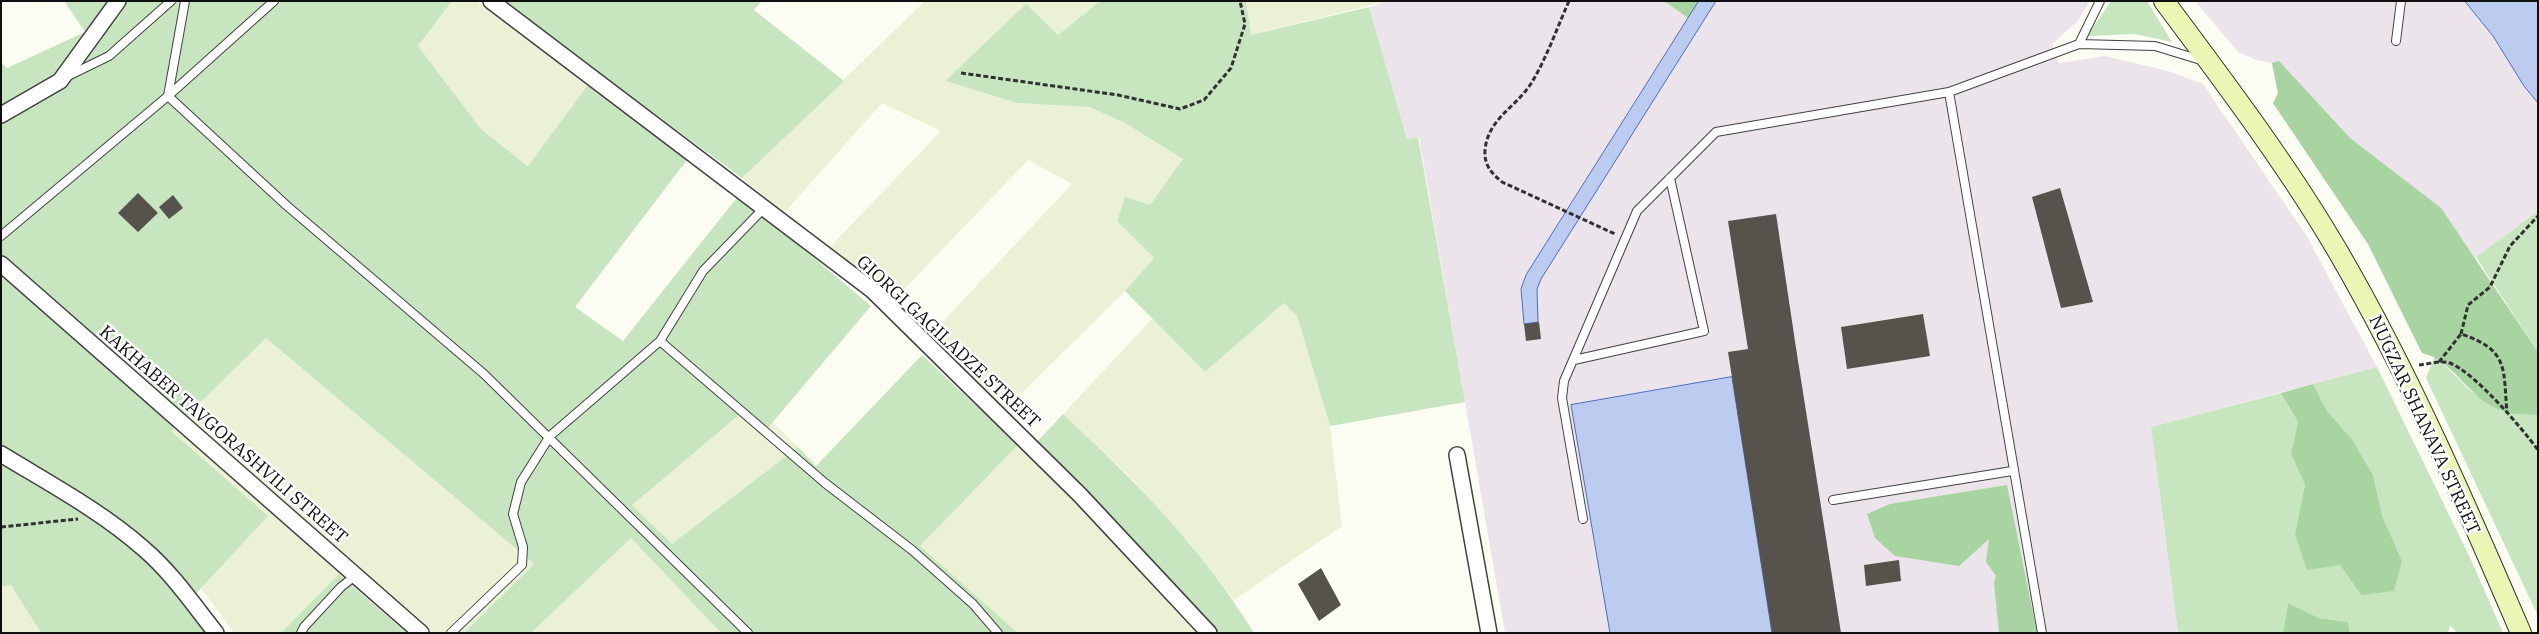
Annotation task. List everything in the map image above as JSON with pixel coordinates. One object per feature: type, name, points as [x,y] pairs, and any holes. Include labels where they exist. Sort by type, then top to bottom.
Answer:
[{"type":"main road","name":"NUGZAR SHANAVA STREET","points":[[2164,1],[2280,162],[2339,254],[2402,368],[2521,633]]},
{"type":"street","points":[[1,115],[60,81],[118,1]]},
{"type":"street","name":"GIORGI GAGILADZE STREET","points":[[491,1],[872,290],[1080,495],[1208,633]]},
{"type":"street","name":"KAKHABER TAVGORASHVILI STREET","points":[[1,264],[421,633]]},
{"type":"street","points":[[1,454],[103,516],[145,549],[176,580],[216,633]]},
{"type":"street","points":[[1457,455],[1489,633]]},
{"type":"lane","points":[[60,81],[110,56],[171,1]]},
{"type":"lane","points":[[168,96],[185,1]]},
{"type":"lane","points":[[1,236],[168,96],[274,1]]},
{"type":"lane","points":[[2079,44],[2100,1]]},
{"type":"lane","points":[[2396,40],[2400,1]]},
{"type":"lane","points":[[1583,519],[1562,390],[1637,211],[1716,132],[1949,92],[2012,71],[2079,44],[2155,46],[2210,63]]},
{"type":"lane","points":[[1949,92],[2012,471],[2042,633]]},
{"type":"lane","points":[[168,96],[286,205],[484,374],[550,436],[748,633]]},
{"type":"lane","points":[[1574,360],[1704,331],[1670,178]]},
{"type":"lane","points":[[451,633],[522,565],[523,547],[513,514],[521,482],[550,436],[660,341],[703,271],[765,207]]},
{"type":"lane","points":[[660,341],[825,483],[912,550],[973,604],[998,633]]},
{"type":"lane","points":[[1834,500],[2012,471]]},
{"type":"lane","points":[[301,633],[304,627],[340,587],[356,575]]},
{"type":"path","points":[[961,73],[1118,95],[1180,109],[1204,100],[1231,68],[1245,24],[1240,1]]},
{"type":"path","points":[[1569,1],[1531,83],[1493,123],[1486,139],[1485,157],[1490,172],[1502,182],[1625,239]]},
{"type":"path","points":[[2439,362],[2452,342],[2461,334],[2468,305],[2490,287],[2510,246],[2538,216]]},
{"type":"path","points":[[2461,334],[2488,347],[2501,360],[2504,371],[2507,414]]},
{"type":"path","points":[[2402,368],[2448,362],[2462,370],[2507,414],[2538,450]]},
{"type":"path","points":[[1,527],[103,516]]},
{"type":"shaded area","points":[[1387,1],[1664,1],[1698,26],[1714,1],[2090,1],[2078,21],[2052,44],[2059,63],[2105,56],[2168,71],[2203,84],[2306,235],[2377,367],[2151,427],[2178,633],[1505,633],[1419,137],[1407,139],[1369,7]]},
{"type":"shaded area","points":[[2195,1],[2465,1],[2493,36],[2524,86],[2538,103],[2538,211],[2476,257],[2451,284],[2422,353],[2368,244],[2273,103],[2278,93],[2272,63],[2256,60],[2238,52]]},
{"type":"green space","points":[[64,1],[452,1],[418,46],[481,129],[528,166],[588,85],[687,160],[575,307],[623,341],[739,195],[871,306],[761,436],[740,414],[632,505],[672,544],[798,447],[816,466],[922,355],[1018,445],[920,546],[1018,633],[721,633],[631,538],[531,633],[464,633],[534,564],[266,338],[171,431],[268,516],[191,599],[214,633],[41,633],[11,585],[1,587],[1,62],[7,68],[85,32]]},
{"type":"green space","points":[[452,1],[476,1],[588,85],[529,166],[481,129],[418,46]]},
{"type":"green space","points":[[501,1],[762,1],[754,10],[844,81],[742,178]]},
{"type":"green space","points":[[925,1],[1100,1],[1058,35],[1026,5],[945,81],[1017,103],[1089,107],[1125,123],[1184,159],[1150,205],[1125,198],[1117,221],[1154,258],[1125,291],[1004,411],[931,334],[1072,184],[1028,160],[894,300],[829,248],[941,131],[882,103],[784,213],[742,178]]},
{"type":"green space","points":[[1100,1],[1246,1],[1251,35],[1369,7],[1407,139],[1418,137],[1465,402],[1330,426],[1297,316],[1284,303],[1205,372],[1125,291],[1154,258],[1117,221],[1125,197],[1150,205],[1183,159],[1125,123],[1089,107],[1017,103],[945,81],[1026,4],[1058,35]]},
{"type":"green space","points":[[1246,1],[1387,1],[1251,35]]},
{"type":"green space","points":[[1664,1],[1714,1],[1699,26]]},
{"type":"green space","points":[[2111,1],[2147,1],[2172,42],[2134,34],[2087,36]]},
{"type":"green space","points":[[2279,61],[2350,138],[2441,208],[2538,352],[2538,415],[2511,413],[2491,406],[2444,364],[2422,353],[2368,244],[2273,103],[2278,93],[2272,63]]},
{"type":"green space","points":[[2538,211],[2538,352],[2476,257]]},
{"type":"green space","points":[[1284,303],[1297,316],[1330,426],[1342,526],[1234,600],[1191,545],[1126,473],[1063,414],[1152,319],[1205,372]]},
{"type":"green space","points":[[266,338],[534,564],[464,633],[406,633],[339,574],[281,633],[234,633],[201,588],[268,516],[170,431]]},
{"type":"green space","points":[[2435,356],[2471,391],[2502,411],[2538,415],[2538,616],[2426,378]]},
{"type":"green space","points":[[2377,367],[2472,562],[2503,633],[2457,633],[2450,625],[2448,633],[2350,633],[2348,622],[2319,618],[2288,603],[2283,633],[2178,633],[2151,427],[2281,393],[2298,422],[2291,454],[2305,485],[2295,534],[2340,565],[2361,595],[2402,561],[2382,515],[2373,475],[2352,439],[2327,411],[2313,384]]},
{"type":"green space","points":[[2313,384],[2327,411],[2352,439],[2373,475],[2382,515],[2402,561],[2394,591],[2361,595],[2340,565],[2307,570],[2295,534],[2305,485],[2291,454],[2298,422],[2281,393]]},
{"type":"green space","points":[[740,414],[761,436],[773,422],[798,447],[672,545],[631,504]]},
{"type":"green space","points":[[1063,414],[1116,464],[1190,544],[1234,602],[1254,633],[1220,633],[1085,489],[1036,443]]},
{"type":"green space","points":[[1018,445],[1112,540],[1195,633],[1018,633],[920,546]]},
{"type":"green space","points":[[2007,485],[2037,633],[1999,633],[1994,583],[1996,576],[1986,562],[1989,539],[1959,566],[1895,556],[1875,538],[1867,514],[1890,504]]},
{"type":"green space","points":[[631,538],[721,633],[531,633]]},
{"type":"green space","points":[[339,574],[406,633],[281,633]]},
{"type":"green space","points":[[11,585],[41,633],[1,633],[1,587]]},
{"type":"green space","points":[[2288,603],[2319,618],[2348,622],[2350,633],[2283,633]]},
{"type":"water","points":[[1699,1],[1716,1],[1541,279],[1537,289],[1538,322],[1524,324],[1521,289],[1526,275]]},
{"type":"water","points":[[2465,1],[2538,1],[2538,103],[2524,86],[2493,36]]},
{"type":"water","points":[[1732,377],[1772,633],[1610,633],[1571,405]]},
{"type":"building","points":[[2060,188],[2093,302],[2061,308],[2032,197]]},
{"type":"building","points":[[138,193],[158,213],[138,232],[118,213]]},
{"type":"building","points":[[173,195],[183,208],[169,219],[159,207]]},
{"type":"building","points":[[1776,214],[1841,633],[1772,633],[1728,352],[1748,349],[1728,221]]},
{"type":"building","points":[[1923,314],[1930,356],[1847,369],[1841,327]]},
{"type":"building","points":[[1539,322],[1541,339],[1526,341],[1524,324]]},
{"type":"building","points":[[1899,560],[1901,581],[1866,586],[1864,565]]},
{"type":"building","points":[[1321,568],[1341,605],[1319,621],[1298,584]]}]
